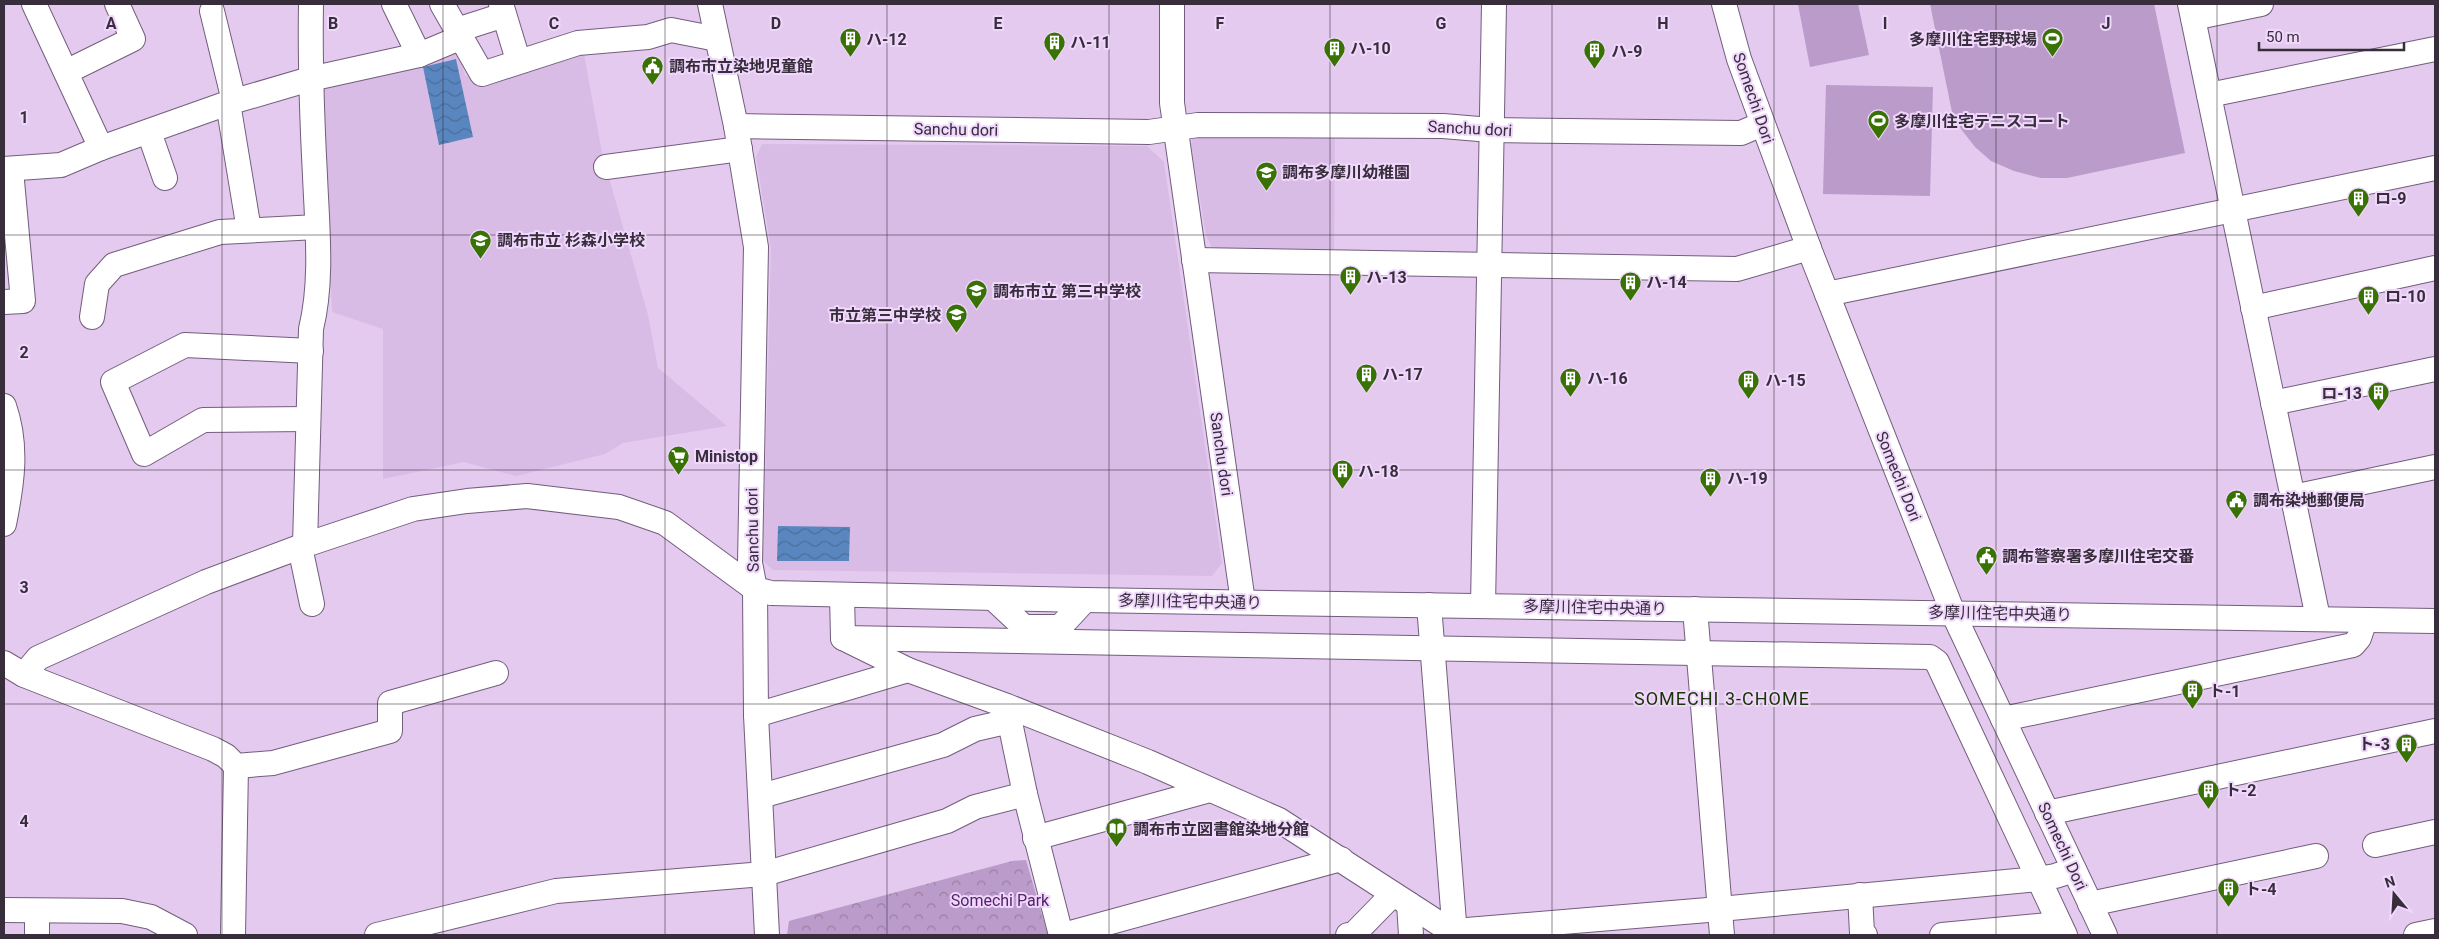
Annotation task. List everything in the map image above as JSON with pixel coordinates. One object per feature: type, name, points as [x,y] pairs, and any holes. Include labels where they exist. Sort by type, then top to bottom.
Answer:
[{"type":"street","points":[[34,4],[101,148]]},
{"type":"street","points":[[66,72],[133,39],[117,4]]},
{"type":"street","points":[[311,4],[310,79],[317,227],[318,303],[311,329],[302,546],[312,604]]},
{"type":"street","points":[[394,4],[418,55]]},
{"type":"street","points":[[442,4],[482,74],[518,60],[578,42],[648,37],[671,30],[717,38]]},
{"type":"street","name":"Sanchu dori","points":[[710,4],[736,126],[756,247],[750,563],[755,589],[756,715],[767,935]]},
{"type":"street","name":"Sanchu dori","points":[[1172,4],[1170,78],[1176,129],[1243,602]]},
{"type":"street","points":[[1483,606],[1494,4]]},
{"type":"street","name":"Somechi Dori","points":[[1724,4],[1739,59],[1762,124],[1827,294],[1954,613],[2105,935]]},
{"type":"street","points":[[2261,4],[2191,11],[2318,618]]},
{"type":"street","points":[[4,302],[23,301],[8,170],[61,165],[101,148],[231,102],[310,79],[418,55],[503,9],[518,60]]},
{"type":"street","points":[[212,11],[231,102],[249,230]]},
{"type":"street","points":[[2209,95],[2435,49]]},
{"type":"street","name":"Sanchu dori","points":[[736,126],[1149,132],[1198,125],[1443,126],[1491,130],[1741,133],[1762,124]]},
{"type":"street","points":[[149,132],[166,178]]},
{"type":"street","points":[[606,167],[740,149]]},
{"type":"street","points":[[1827,294],[2435,168]]},
{"type":"street","points":[[92,317],[97,284],[114,265],[220,232],[317,227]]},
{"type":"street","points":[[1194,260],[1737,269],[1809,248]]},
{"type":"street","points":[[2253,308],[2435,268]]},
{"type":"street","points":[[308,419],[203,420],[144,454],[113,382],[185,345],[311,351]]},
{"type":"street","points":[[2273,403],[2435,369]]},
{"type":"street","points":[[4,406],[10,424],[13,472],[4,524]]},
{"type":"street","points":[[2293,497],[2435,467]]},
{"type":"street","points":[[24,675],[38,658],[206,582],[302,546],[413,509],[527,496],[619,507],[665,523],[755,589]]},
{"type":"street","name":"多摩川住宅中央通り","points":[[755,589],[771,593],[994,599],[2435,621]]},
{"type":"street","points":[[842,595],[843,638]]},
{"type":"street","points":[[1429,605],[1455,933]]},
{"type":"street","points":[[1696,609],[1698,654],[1722,935]]},
{"type":"street","points":[[2003,719],[2352,645],[2358,638],[2365,620]]},
{"type":"street","points":[[843,638],[1930,657],[1936,662],[2062,929],[1942,935]]},
{"type":"street","points":[[843,638],[908,670],[1008,714],[1148,762],[1279,820],[1455,933],[2038,879],[2074,870]]},
{"type":"street","points":[[4,663],[24,675],[213,749],[226,756],[236,766],[233,935]]},
{"type":"street","points":[[756,715],[908,670]]},
{"type":"street","points":[[236,766],[273,763],[390,731],[390,703],[496,673]]},
{"type":"street","points":[[1008,714],[1025,794],[1062,935],[1341,859]]},
{"type":"street","points":[[761,796],[943,745],[1008,714]]},
{"type":"street","points":[[2047,813],[2435,731]]},
{"type":"street","points":[[1036,838],[1210,790]]},
{"type":"street","points":[[377,935],[556,891],[764,874],[947,821],[975,807],[1025,794]]},
{"type":"street","points":[[2375,845],[2435,832]]},
{"type":"street","points":[[2090,904],[2316,856]]},
{"type":"street","points":[[1860,895],[1862,933],[1865,935]]},
{"type":"street","points":[[1348,935],[1354,934],[1401,899]]},
{"type":"street","points":[[1401,899],[1411,935]]},
{"type":"street","points":[[4,910],[122,911],[151,917],[185,935]]},
{"type":"street","points":[[37,911],[37,935]]},
{"type":"street","points":[[2416,935],[2435,931]]},
{"type":"shaded area","name":"調布市立 杉森小学校","points":[[457,48],[465,75],[479,81],[584,54],[602,153],[648,315],[658,368],[727,426],[623,443],[605,454],[516,476],[464,462],[383,479],[383,329],[332,312],[322,86]]},
{"type":"shaded area","name":"調布多摩川幼稚園","points":[[1335,130],[1334,254],[1213,250],[1206,235],[1191,146],[1193,132]]},
{"type":"shaded area","name":"調布市立 第三中学校","points":[[762,144],[1147,146],[1164,162],[1222,563],[1212,576],[773,570],[763,561],[771,249],[756,157]]},
{"type":"green space","points":[[1798,4],[1858,4],[1869,55],[1810,67]]},
{"type":"green space","name":"多摩川住宅野球場","points":[[1930,4],[2154,4],[2185,153],[2067,178],[2041,178],[2014,171],[1991,161],[1975,147],[1961,129],[1952,112]]},
{"type":"green space","name":"多摩川住宅テニスコート","points":[[1826,85],[1933,87],[1930,196],[1823,194]]},
{"type":"green space","name":"Somechi Park","points":[[1026,860],[1048,935],[787,935],[789,921],[1012,861]]},
{"type":"water","points":[[456,59],[473,137],[439,145],[423,67]]},
{"type":"water","points":[[778,526],[850,527],[849,561],[777,561]]},
{"type":"place","name":"ハ-12","points":[[850,58]]},
{"type":"place","name":"多摩川住宅野球場","points":[[2053,58]]},
{"type":"place","name":"ハ-11","points":[[1054,61]]},
{"type":"place","name":"ハ-10","points":[[1334,67]]},
{"type":"place","name":"ハ-9","points":[[1595,70]]},
{"type":"place","name":"調布市立染地児童館","points":[[653,85]]},
{"type":"place","name":"多摩川住宅テニスコート","points":[[1878,140]]},
{"type":"place","name":"調布多摩川幼稚園","points":[[1266,191]]},
{"type":"place","name":"ロ-9","points":[[2359,217]]},
{"type":"place","name":"調布市立 杉森小学校","points":[[481,259]]},
{"type":"place","name":"ハ-13","points":[[1350,296]]},
{"type":"place","name":"ハ-14","points":[[1630,301]]},
{"type":"place","name":"調布市立 第三中学校","points":[[977,310]]},
{"type":"place","name":"ロ-10","points":[[2369,315]]},
{"type":"place","name":"市立第三中学校","points":[[957,334]]},
{"type":"place","name":"ハ-17","points":[[1366,393]]},
{"type":"place","name":"ハ-16","points":[[1571,397]]},
{"type":"place","name":"ハ-15","points":[[1749,399]]},
{"type":"place","name":"ロ-13","points":[[2378,412]]},
{"type":"place","name":"Ministop","points":[[679,475]]},
{"type":"place","name":"ハ-18","points":[[1342,490]]},
{"type":"place","name":"ハ-19","points":[[1711,497]]},
{"type":"place","name":"調布染地郵便局","points":[[2237,519]]},
{"type":"place","name":"調布警察署多摩川住宅交番","points":[[1986,575]]},
{"type":"place","name":"ト-1","points":[[2193,710]]},
{"type":"place","name":"ト-3","points":[[2406,763]]},
{"type":"place","name":"ト-2","points":[[2209,809]]},
{"type":"place","name":"調布市立図書館染地分館","points":[[1117,848]]},
{"type":"place","name":"ト-4","points":[[2229,908]]},
{"type":"district","name":"SOMECHI 3-CHOME","points":[[1722,699]]}]
